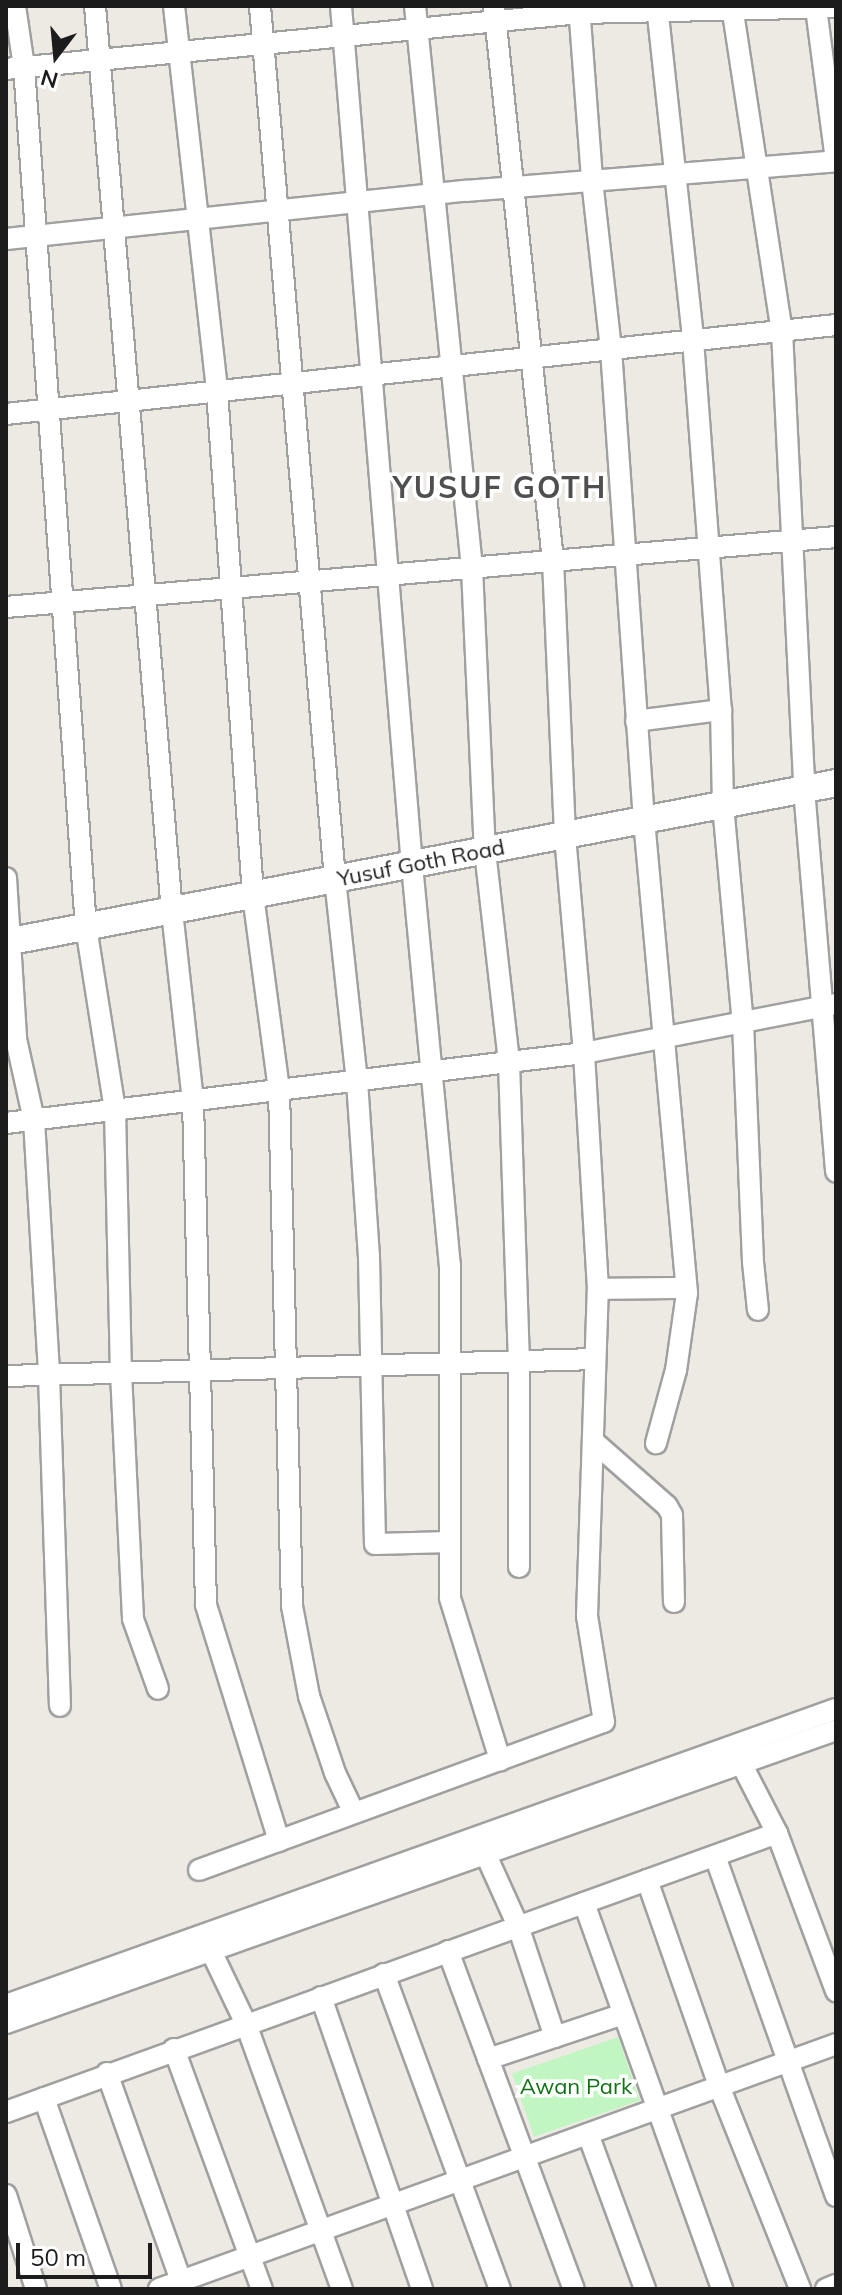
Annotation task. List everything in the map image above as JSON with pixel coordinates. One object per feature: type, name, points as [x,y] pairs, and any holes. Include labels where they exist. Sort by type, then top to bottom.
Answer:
[{"type":"street","points":[[15,6],[15,68],[36,236],[86,927],[115,1110],[121,1373],[133,1619],[158,1689]]},
{"type":"street","points":[[95,6],[102,59],[172,911],[193,1101],[206,1605],[279,1841]]},
{"type":"street","points":[[174,6],[195,219],[217,391],[253,895],[279,1090],[292,1606],[309,1696],[335,1773],[354,1813]]},
{"type":"street","points":[[260,6],[266,45],[335,879],[357,1081],[369,1257],[375,1544],[450,1542]]},
{"type":"street","points":[[341,6],[412,865],[450,1265],[450,1598],[500,1760]]},
{"type":"street","points":[[415,6],[472,568],[485,851],[509,1062],[519,1362],[519,1567]]},
{"type":"street","points":[[6,239],[434,194],[836,160],[826,7],[495,14],[417,29],[15,68]]},
{"type":"street","points":[[732,8],[782,331],[804,789],[830,1006],[836,1172]]},
{"type":"street","points":[[657,9],[693,340],[721,710],[723,805],[743,1023],[753,1262],[758,1310]]},
{"type":"street","points":[[580,10],[592,180],[611,349],[623,555],[644,820],[686,1288],[676,1370],[656,1443]]},
{"type":"street","points":[[199,1870],[604,1722],[587,1616],[598,1289],[584,1053],[565,835],[553,561],[495,14]]},
{"type":"street","points":[[6,414],[836,325]]},
{"type":"street","points":[[6,607],[836,537]]},
{"type":"street","points":[[636,721],[721,710]]},
{"type":"street","name":"Yusuf Goth Road","points":[[9,942],[836,783]]},
{"type":"street","points":[[6,878],[16,1039],[34,1120],[49,1375],[60,1706]]},
{"type":"street","points":[[6,1123],[584,1053],[830,1006]]},
{"type":"street","points":[[598,1289],[686,1288]]},
{"type":"street","points":[[6,1376],[595,1359]]},
{"type":"street","points":[[593,1441],[667,1506],[672,1515],[674,1602]]},
{"type":"street","points":[[6,2005],[836,1709]]},
{"type":"street","points":[[6,2023],[212,1953],[836,1730]]},
{"type":"street","points":[[741,1763],[777,1833],[836,1991]]},
{"type":"street","points":[[6,2112],[777,1833]]},
{"type":"street","points":[[486,1855],[518,1926],[555,2037]]},
{"type":"street","points":[[715,1856],[836,2196]]},
{"type":"street","points":[[647,1880],[719,2086],[800,2289]]},
{"type":"street","points":[[584,1903],[722,2289]]},
{"type":"street","points":[[448,1951],[574,2289]]},
{"type":"street","points":[[212,1953],[246,2024],[342,2289]]},
{"type":"street","points":[[384,1974],[500,2289]]},
{"type":"street","points":[[321,1997],[422,2289]]},
{"type":"street","points":[[488,2059],[623,2014]]},
{"type":"street","points":[[159,2289],[182,2285],[321,2230],[836,2044]]},
{"type":"street","points":[[174,2049],[262,2289]]},
{"type":"street","points":[[107,2073],[182,2285]]},
{"type":"street","points":[[44,2098],[111,2289]]},
{"type":"street","points":[[588,2134],[645,2289]]},
{"type":"street","points":[[6,2195],[36,2289]]},
{"type":"street","points":[[826,2289],[836,2285]]},
{"type":"green space","name":"Awan Park","points":[[618,2037],[640,2100],[534,2137],[512,2073]]},
{"type":"district","name":"YUSUF GOTH","points":[[500,487]]}]
